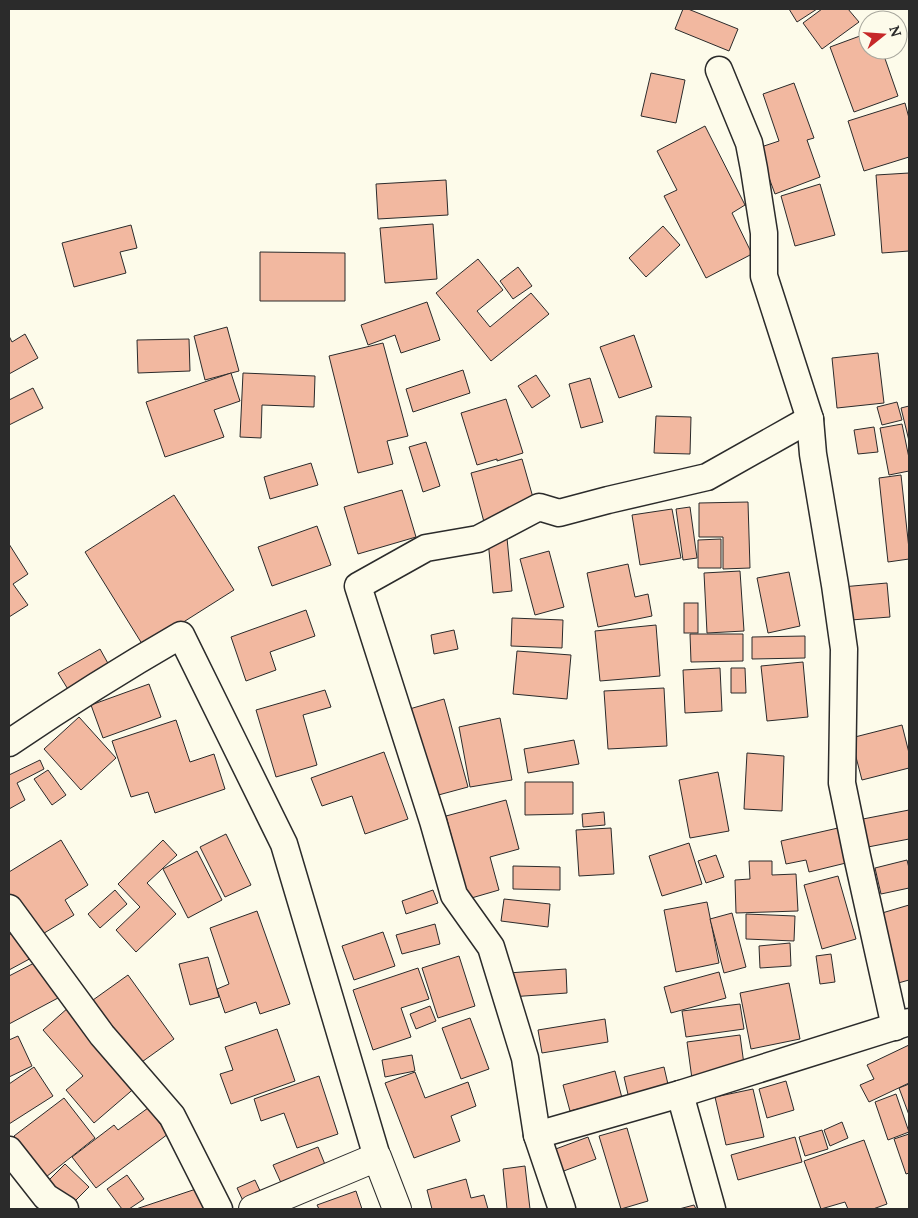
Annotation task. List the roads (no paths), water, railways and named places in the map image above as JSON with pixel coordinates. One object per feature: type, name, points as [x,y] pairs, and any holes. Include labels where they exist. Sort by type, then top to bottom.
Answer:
[{"type":"street","points":[[537,1135],[680,1094],[902,1025],[857,856],[842,783],[844,649],[812,454],[810,419],[764,276],[764,233],[749,142],[719,70]]},
{"type":"street","points":[[562,1209],[537,1135],[525,1058],[491,947],[454,895],[433,821],[358,586],[426,548],[478,540],[539,507],[560,513],[707,477],[810,419]]},
{"type":"street","points":[[9,744],[62,707],[181,635],[284,844],[377,1157],[397,1209]]},
{"type":"street","points":[[9,908],[102,1036],[172,1116],[219,1209]]},
{"type":"street","points":[[680,1094],[712,1209]]},
{"type":"street","points":[[9,1150],[46,1197],[65,1209]]},
{"type":"street","points":[[253,1209],[377,1157]]}]
